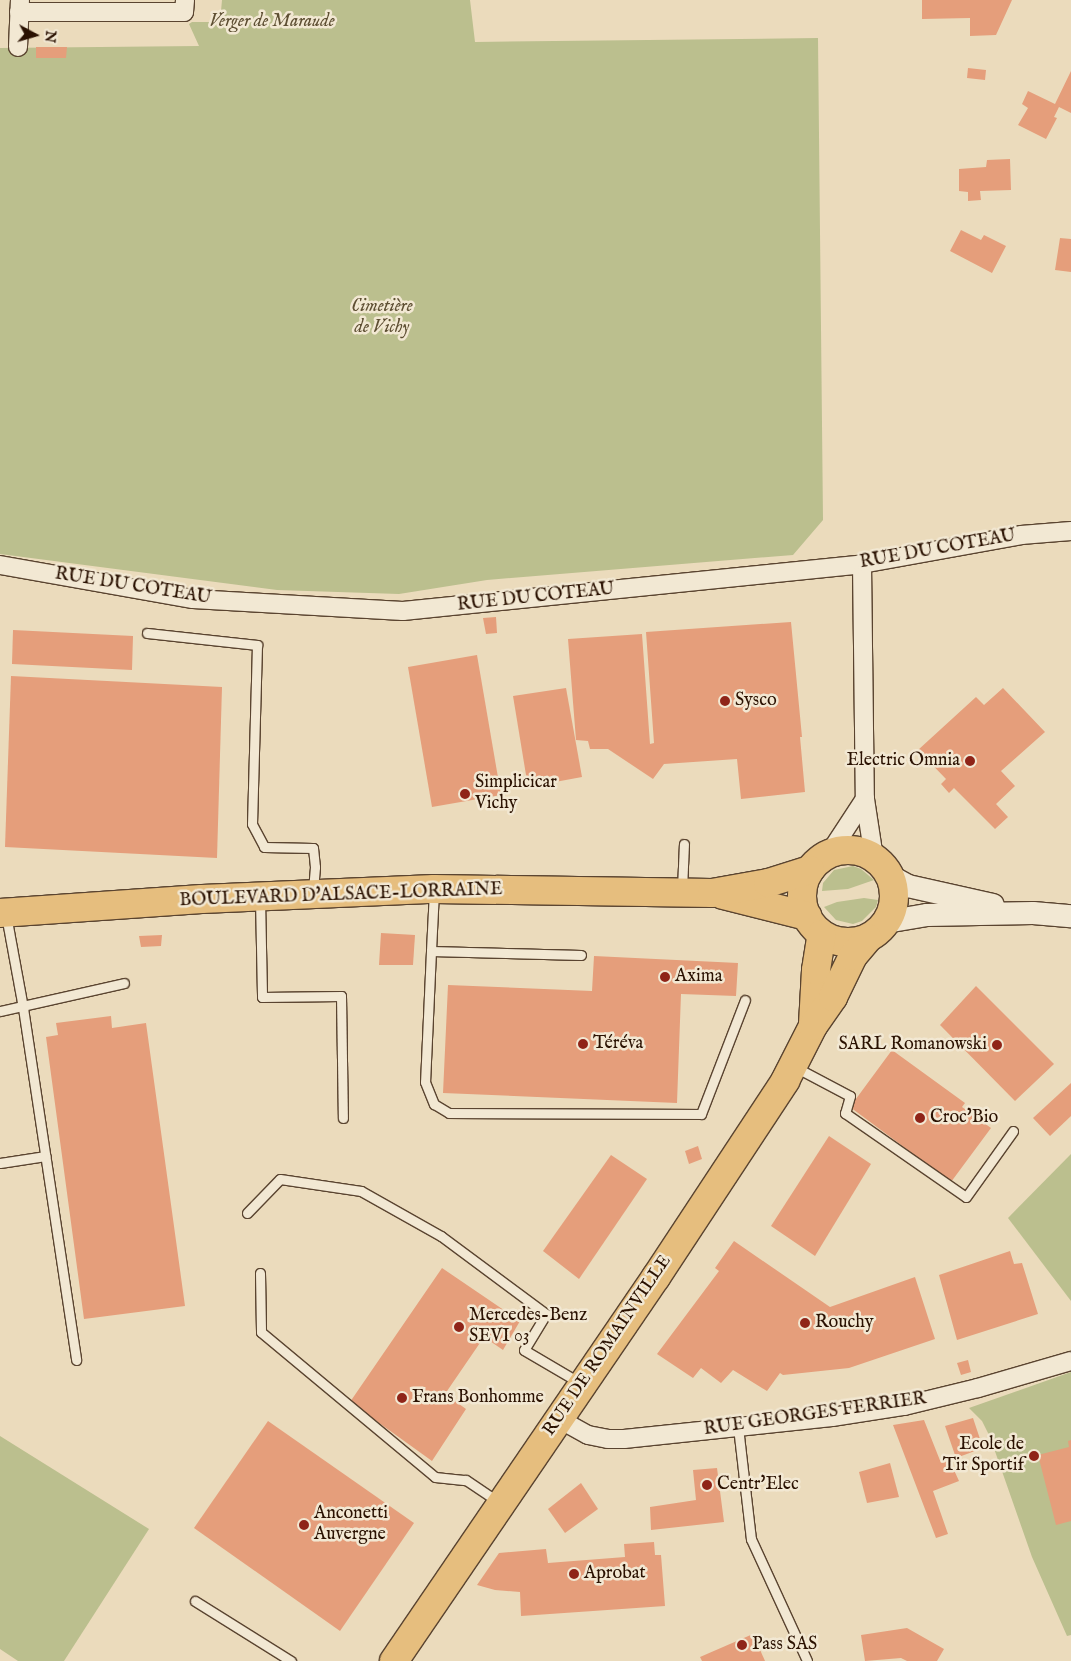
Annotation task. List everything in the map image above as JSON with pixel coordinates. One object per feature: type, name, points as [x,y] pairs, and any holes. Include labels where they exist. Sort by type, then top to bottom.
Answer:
[{"type":"main road","points":[[852,850],[882,867],[894,900],[877,930],[845,942],[814,925],[802,892],[819,862],[852,850]]},
{"type":"main road","name":"BOULEVARD D'ALSACE-LORRAINE","points":[[3,913],[313,893],[434,889],[712,893],[768,884],[819,862]]},
{"type":"main road","name":"BOULEVARD D'ALSACE-LORRAINE","points":[[712,893],[814,925]]},
{"type":"main road","name":"RUE DE ROMAINVILLE","points":[[813,1026],[816,970],[814,925]]},
{"type":"main road","name":"RUE DE ROMAINVILLE","points":[[394,1661],[672,1252],[785,1081],[813,1026],[832,997],[853,956],[877,930]]},
{"type":"street","points":[[18,47],[20,6],[184,12],[185,0]]},
{"type":"street","name":"RUE DU COTEAU","points":[[0,565],[192,599],[403,611],[862,564],[1021,535],[1071,531]]},
{"type":"street","points":[[862,564],[865,798],[882,867],[908,886],[1039,914]]},
{"type":"street","points":[[819,862],[865,798]]},
{"type":"street","points":[[877,930],[927,915],[1039,914],[1071,916]]},
{"type":"street","name":"RUE GEORGES FERRIER","points":[[559,1418],[588,1434],[608,1439],[738,1427],[904,1406],[978,1388],[1071,1360]]},
{"type":"lane","points":[[147,633],[257,645],[252,824],[264,847],[313,848],[315,867],[313,893]]},
{"type":"lane","points":[[682,892],[684,844]]},
{"type":"lane","points":[[434,889],[425,1082],[434,1104],[449,1113],[701,1114],[745,1000]]},
{"type":"lane","points":[[260,896],[262,997],[341,996],[343,1118]]},
{"type":"lane","points":[[3,913],[23,1008],[76,1360]]},
{"type":"lane","points":[[430,951],[581,955]]},
{"type":"lane","points":[[0,1011],[23,1008],[124,983]]},
{"type":"lane","points":[[792,1066],[850,1096],[845,1113],[966,1197],[1013,1131]]},
{"type":"lane","points":[[0,1162],[45,1156]]},
{"type":"lane","points":[[247,1213],[280,1179],[361,1191],[441,1236],[546,1314],[524,1350],[582,1384]]},
{"type":"lane","points":[[260,1273],[262,1332],[435,1477],[466,1480],[501,1504]]},
{"type":"lane","points":[[738,1427],[751,1539],[807,1661]]},
{"type":"lane","points":[[195,1601],[291,1661]]},
{"type":"green space","name":"Cimetière de Vichy","points":[[222,0],[470,0],[475,42],[818,38],[823,520],[793,555],[487,580],[399,594],[277,590],[0,554],[0,48],[199,46],[189,24],[192,22],[220,22]]},
{"type":"green space","points":[[853,866],[861,869],[874,880],[848,889],[822,891],[823,883],[834,870]]},
{"type":"green space","points":[[864,898],[878,900],[876,907],[862,921],[853,924],[836,920],[824,907],[837,902]]},
{"type":"green space","points":[[1071,1154],[1071,1301],[1008,1218]]},
{"type":"green space","name":"Ecole de Tir Sportif","points":[[1071,1372],[1071,1635],[1067,1636],[1032,1557],[990,1437],[982,1421],[969,1408]]},
{"type":"green space","points":[[0,1436],[149,1529],[64,1661],[18,1661],[0,1649]]},
{"type":"building","points":[[922,0],[1012,0],[996,35],[970,36],[970,18],[922,19]]},
{"type":"building","points":[[36,47],[67,47],[66,58],[36,58]]},
{"type":"building","points":[[968,68],[986,70],[985,80],[967,78]]},
{"type":"building","points":[[1071,71],[1071,113],[1059,107],[1054,117],[1057,118],[1046,139],[1018,125],[1028,108],[1022,104],[1028,91],[1055,104]]},
{"type":"building","points":[[1010,159],[1011,190],[980,191],[981,200],[968,201],[968,192],[959,191],[959,169],[986,167],[987,160]]},
{"type":"building","points":[[961,230],[981,240],[984,235],[1006,246],[992,273],[950,251]]},
{"type":"building","points":[[1060,238],[1071,239],[1071,272],[1055,270]]},
{"type":"building","points":[[496,617],[497,633],[486,634],[483,618]]},
{"type":"building","name":"Sysco","points":[[791,622],[802,737],[800,737],[805,792],[741,799],[737,759],[664,764],[653,779],[608,749],[590,749],[588,741],[576,740],[568,639],[642,634],[650,744],[654,743],[646,632]]},
{"type":"building","points":[[13,630],[133,636],[132,670],[12,664]]},
{"type":"building","points":[[477,655],[501,795],[432,807],[408,667]]},
{"type":"building","points":[[11,676],[222,687],[217,858],[5,847]]},
{"type":"building","points":[[566,688],[582,777],[528,787],[513,696]]},
{"type":"building","name":"Electric Omnia","points":[[1003,688],[1045,732],[1001,771],[1015,786],[996,804],[1008,817],[995,829],[954,788],[949,793],[941,784],[946,779],[918,750],[976,697],[984,705]]},
{"type":"building","points":[[381,933],[415,935],[413,965],[379,965]]},
{"type":"building","points":[[162,935],[161,946],[141,947],[139,936]]},
{"type":"building","name":"Téréva","points":[[594,956],[738,963],[736,996],[681,994],[677,1103],[443,1093],[448,985],[592,991]]},
{"type":"building","name":"SARL Romanowski","points":[[976,986],[1054,1064],[1015,1101],[940,1025]]},
{"type":"building","points":[[111,1016],[112,1028],[146,1023],[185,1306],[84,1319],[46,1037],[58,1035],[56,1023]]},
{"type":"building","name":"Croc'Bio","points":[[892,1050],[965,1103],[962,1107],[991,1128],[951,1182],[850,1107]]},
{"type":"building","points":[[1071,1083],[1071,1116],[1050,1136],[1033,1118]]},
{"type":"building","points":[[829,1136],[871,1164],[815,1256],[771,1226]]},
{"type":"building","points":[[698,1146],[702,1159],[689,1164],[685,1151]]},
{"type":"building","points":[[611,1155],[647,1179],[579,1279],[543,1251]]},
{"type":"building","name":"Rouchy","points":[[734,1241],[830,1307],[915,1277],[935,1339],[849,1368],[783,1375],[780,1373],[767,1391],[733,1370],[721,1383],[701,1368],[693,1378],[657,1354],[719,1271],[715,1268]]},
{"type":"building","points":[[1010,1251],[1014,1264],[1022,1263],[1038,1314],[957,1340],[939,1275]]},
{"type":"building","points":[[442,1268],[520,1321],[503,1350],[484,1337],[445,1394],[466,1409],[432,1461],[350,1402]]},
{"type":"building","points":[[968,1360],[971,1372],[961,1375],[957,1363]]},
{"type":"building","points":[[973,1418],[983,1448],[956,1458],[945,1426]]},
{"type":"building","points":[[924,1420],[941,1463],[949,1459],[959,1481],[933,1491],[948,1534],[936,1538],[893,1425]]},
{"type":"building","name":"Anconetti Auvergne","points":[[268,1421],[414,1523],[340,1631],[194,1528]]},
{"type":"building","points":[[1071,1440],[1071,1521],[1056,1525],[1038,1455],[1069,1447],[1068,1441]]},
{"type":"building","points":[[890,1463],[899,1497],[867,1503],[859,1472]]},
{"type":"building","name":"Centr'Elec","points":[[717,1468],[724,1522],[651,1530],[650,1507],[696,1500],[693,1470]]},
{"type":"building","points":[[581,1483],[598,1509],[565,1533],[548,1509]]},
{"type":"building","name":"Aprobat","points":[[654,1542],[655,1555],[661,1555],[665,1606],[521,1616],[520,1592],[495,1590],[477,1585],[499,1553],[546,1549],[548,1563],[625,1557],[624,1544]]},
{"type":"building","points":[[907,1628],[944,1649],[937,1661],[907,1661],[901,1658],[865,1661],[861,1635]]},
{"type":"building","name":"Pass SAS","points":[[753,1634],[765,1661],[702,1661],[700,1657]]},
{"type":"place","name":"Sysco","points":[[725,701]]},
{"type":"place","name":"Electric Omnia","points":[[970,761]]},
{"type":"place","name":"Simplicicar Vichy","points":[[465,794]]},
{"type":"place","name":"Axima","points":[[665,977]]},
{"type":"place","name":"Téréva","points":[[583,1044]]},
{"type":"place","name":"SARL Romanowski","points":[[997,1045]]},
{"type":"place","name":"Croc'Bio","points":[[920,1118]]},
{"type":"place","name":"Rouchy","points":[[805,1323]]},
{"type":"place","name":"Mercedes-Benz SEVI 03","points":[[459,1327]]},
{"type":"place","name":"Frans Bonhomme","points":[[402,1398]]},
{"type":"place","name":"Ecole de Tir Sportif","points":[[1034,1456]]},
{"type":"place","name":"Centr'Elec","points":[[707,1485]]},
{"type":"place","name":"Anconetti Auvergne","points":[[304,1525]]},
{"type":"place","name":"Aprobat","points":[[574,1574]]},
{"type":"place","name":"Pass SAS","points":[[742,1645]]},
{"type":"park label","name":"Verger de Maraude","points":[[272,22]]}]
